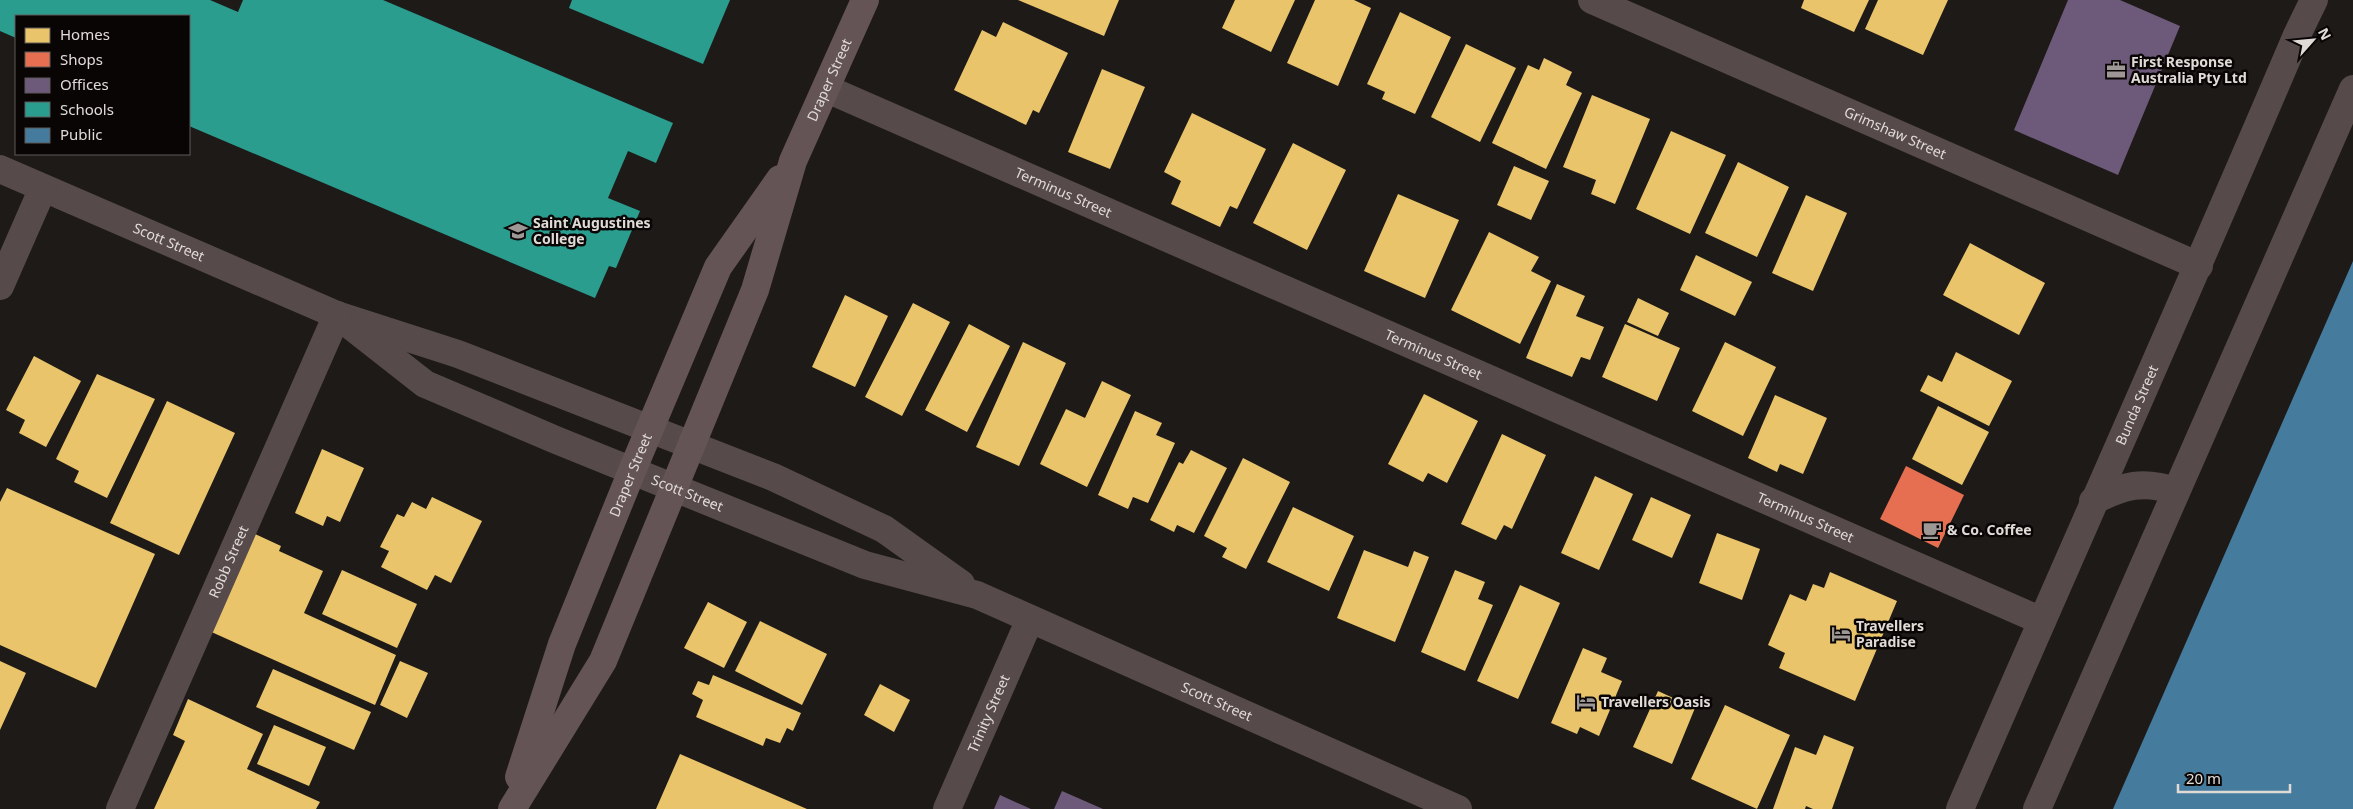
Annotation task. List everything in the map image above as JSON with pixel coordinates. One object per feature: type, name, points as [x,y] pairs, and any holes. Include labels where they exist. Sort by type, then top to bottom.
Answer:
[{"type":"main road","name":"Draper Street","points":[[510,809],[603,662],[755,290],[793,161],[865,0]]},
{"type":"main road","name":"Draper Street","points":[[510,809],[562,644],[718,267],[793,161]]},
{"type":"street","name":"Grimshaw Street","points":[[1592,0],[2199,266]]},
{"type":"street","name":"Bunda Street","points":[[1960,809],[2093,501],[2199,266],[2297,35],[2314,0]]},
{"type":"street","name":"Terminus Street","points":[[826,89],[2042,620]]},
{"type":"street","points":[[2037,809],[2353,89]]},
{"type":"street","name":"Scott Street","points":[[0,169],[337,315],[458,354],[773,477],[884,528],[977,595]]},
{"type":"street","points":[[0,286],[43,188]]},
{"type":"street","name":"Scott Street","points":[[337,315],[425,384],[632,471],[865,565],[977,595],[1458,809]]},
{"type":"street","name":"Robb Street","points":[[120,809],[337,315]]},
{"type":"street","points":[[2093,501],[2113,491],[2136,485],[2152,484],[2176,491]]},
{"type":"street","name":"Trinity Street","points":[[947,809],[1030,619]]},
{"type":"building: Homes","points":[[1018,0],[1119,0],[1104,36]]},
{"type":"building: Homes","points":[[1235,0],[1295,0],[1271,52],[1222,28]]},
{"type":"building: Homes","points":[[1315,0],[1354,0],[1371,8],[1338,86],[1287,63]]},
{"type":"building: Homes","points":[[1804,0],[1869,0],[1854,32],[1801,8]]},
{"type":"building: Homes","points":[[1878,0],[1948,0],[1923,55],[1865,29]]},
{"type":"building: Homes","points":[[1400,12],[1451,37],[1415,114],[1382,99],[1385,92],[1367,84]]},
{"type":"building: Homes","points":[[1003,22],[1068,53],[1039,113],[1033,110],[1026,125],[954,90],[982,30],[996,37]]},
{"type":"building: Homes","points":[[1466,44],[1516,68],[1480,142],[1431,117]]},
{"type":"building: Homes","points":[[1544,58],[1572,72],[1566,85],[1582,93],[1546,169],[1492,143],[1528,65],[1539,70]]},
{"type":"building: Homes","points":[[1102,69],[1145,87],[1110,169],[1068,152]]},
{"type":"building: Homes","points":[[1592,95],[1650,119],[1615,204],[1591,194],[1596,180],[1563,167]]},
{"type":"building: Homes","points":[[1192,113],[1266,149],[1237,209],[1230,206],[1220,227],[1171,204],[1181,181],[1164,172]]},
{"type":"building: Homes","points":[[1671,131],[1726,155],[1690,234],[1636,209]]},
{"type":"building: Homes","points":[[1293,143],[1346,170],[1307,250],[1253,223]]},
{"type":"building: Homes","points":[[1738,162],[1789,187],[1757,257],[1705,233]]},
{"type":"building: Homes","points":[[1514,166],[1549,181],[1531,220],[1497,205]]},
{"type":"building: Homes","points":[[1398,194],[1459,220],[1425,298],[1364,271]]},
{"type":"building: Homes","points":[[1806,195],[1847,213],[1813,291],[1772,273]]},
{"type":"building: Homes","points":[[1489,232],[1539,257],[1531,271],[1551,281],[1520,344],[1451,310]]},
{"type":"building: Homes","points":[[1970,243],[2045,283],[2019,335],[1943,295]]},
{"type":"building: Homes","points":[[1696,255],[1752,282],[1735,316],[1680,290]]},
{"type":"building: Homes","points":[[1557,284],[1585,296],[1576,316],[1604,327],[1590,360],[1581,357],[1572,377],[1526,358]]},
{"type":"building: Homes","points":[[845,295],[888,316],[855,387],[812,367]]},
{"type":"building: Homes","points":[[1638,298],[1669,313],[1658,336],[1627,322]]},
{"type":"building: Homes","points":[[913,303],[950,322],[902,416],[865,397]]},
{"type":"building: Homes","points":[[969,324],[1010,346],[967,432],[925,410]]},
{"type":"building: Homes","points":[[1625,324],[1680,348],[1657,401],[1602,377]]},
{"type":"building: Homes","points":[[1023,342],[1066,363],[1019,466],[976,447]]},
{"type":"building: Homes","points":[[1725,342],[1776,367],[1743,436],[1692,411]]},
{"type":"building: Homes","points":[[1956,352],[2012,381],[1989,426],[1920,391],[1928,375],[1942,382]]},
{"type":"building: Homes","points":[[34,356],[81,381],[46,447],[19,433],[25,420],[6,410]]},
{"type":"building: Homes","points":[[97,374],[155,399],[107,498],[74,482],[79,471],[56,459]]},
{"type":"building: Homes","points":[[1102,381],[1131,395],[1087,487],[1040,464],[1066,409],[1085,418]]},
{"type":"building: Homes","points":[[1424,394],[1478,421],[1447,483],[1428,473],[1423,482],[1388,464]]},
{"type":"building: Homes","points":[[1775,395],[1827,418],[1803,474],[1780,464],[1777,472],[1748,458]]},
{"type":"building: Homes","points":[[167,401],[235,433],[179,555],[110,523]]},
{"type":"building: Homes","points":[[1938,406],[1989,432],[1962,485],[1912,459]]},
{"type":"building: Homes","points":[[1135,411],[1162,423],[1156,435],[1175,443],[1148,503],[1133,497],[1128,509],[1098,495]]},
{"type":"building: Homes","points":[[1502,434],[1546,455],[1512,529],[1504,525],[1496,540],[1461,524]]},
{"type":"building: Homes","points":[[322,449],[364,468],[340,522],[327,516],[323,526],[295,513]]},
{"type":"building: Homes","points":[[1191,450],[1227,468],[1194,533],[1177,525],[1174,532],[1150,520],[1179,462],[1183,464]]},
{"type":"building: Homes","points":[[1243,458],[1290,482],[1246,569],[1222,557],[1227,548],[1204,536]]},
{"type":"building: Homes","points":[[1595,476],[1633,494],[1599,570],[1561,553]]},
{"type":"building: Homes","points":[[7,488],[155,554],[96,688],[0,645],[0,502]]},
{"type":"building: Homes","points":[[432,497],[482,521],[451,583],[435,575],[427,590],[381,567],[389,551],[380,547],[397,514],[404,517],[412,502],[426,509]]},
{"type":"building: Homes","points":[[1651,497],[1691,515],[1672,558],[1632,540]]},
{"type":"building: Homes","points":[[1293,507],[1354,536],[1329,591],[1267,562]]},
{"type":"building: Homes","points":[[251,532],[281,546],[279,551],[323,571],[304,613],[396,655],[375,705],[207,630]]},
{"type":"building: Homes","points":[[1717,533],[1760,549],[1742,600],[1699,583]]},
{"type":"building: Homes","points":[[1364,550],[1408,567],[1414,551],[1429,557],[1395,642],[1337,618]]},
{"type":"building: Homes","points":[[342,570],[417,604],[397,648],[322,614]]},
{"type":"building: Homes","points":[[1455,570],[1485,582],[1478,599],[1493,605],[1465,671],[1421,652]]},
{"type":"building: Homes","points":[[1830,572],[1897,601],[1855,701],[1779,668],[1785,653],[1768,645],[1790,594],[1806,601],[1813,584],[1824,588]]},
{"type":"building: Homes","points":[[1520,585],[1560,603],[1518,699],[1477,681]]},
{"type":"building: Homes","points":[[708,602],[747,622],[724,668],[684,648]]},
{"type":"building: Homes","points":[[760,621],[827,654],[802,705],[735,671]]},
{"type":"building: Homes","name":"Travellers Oasis","points":[[1583,648],[1607,658],[1601,672],[1622,681],[1599,736],[1580,727],[1577,734],[1551,723]]},
{"type":"building: Homes","points":[[0,661],[26,673],[0,730]]},
{"type":"building: Homes","points":[[400,661],[428,673],[407,718],[380,705]]},
{"type":"building: Homes","points":[[273,669],[371,712],[354,750],[256,707]]},
{"type":"building: Homes","points":[[713,675],[801,713],[793,731],[787,728],[780,743],[766,738],[763,746],[696,717],[703,700],[692,694],[698,681],[709,685]]},
{"type":"building: Homes","points":[[880,684],[910,700],[894,732],[864,715]]},
{"type":"building: Homes","points":[[1658,691],[1695,708],[1672,764],[1633,747]]},
{"type":"building: Homes","points":[[188,699],[263,734],[247,769],[320,802],[316,809],[154,809],[185,741],[173,735]]},
{"type":"building: Homes","points":[[1725,705],[1790,735],[1757,809],[1691,779]]},
{"type":"building: Homes","points":[[274,725],[326,747],[309,786],[257,764]]},
{"type":"building: Homes","points":[[1824,735],[1854,747],[1832,809],[1813,809],[1806,806],[1805,809],[1773,809],[1795,747],[1816,755]]},
{"type":"building: Homes","points":[[680,754],[807,809],[656,809]]},
{"type":"building: Shops","points":[[1906,466],[1964,495],[1938,548],[1880,519]]},
{"type":"building: Offices","points":[[2068,0],[2120,0],[2180,26],[2118,175],[2014,130]]},
{"type":"building: Offices","points":[[1062,791],[1103,809],[1054,809]]},
{"type":"building: Offices","points":[[1000,795],[1031,809],[994,809]]},
{"type":"building: Schools","name":"Saint Augustines College","points":[[0,0],[210,0],[238,12],[243,0],[383,0],[673,123],[656,163],[628,151],[608,198],[640,211],[616,268],[609,266],[595,298],[190,126],[190,15],[15,15],[15,38],[0,31]]},
{"type":"building: Schools","points":[[572,0],[730,0],[703,64],[569,8]]},
{"type":"building: Public","points":[[2353,261],[2353,809],[2113,809]]},
{"type":"place","name":"First Response Australia Pty Ltd","points":[[2116,70]]},
{"type":"place","name":"Saint Augustines College","points":[[518,231]]},
{"type":"place","name":"& Co. Coffee","points":[[1932,530]]},
{"type":"place","name":"Travellers Paradise","points":[[1841,634]]},
{"type":"place","name":"Travellers Oasis","points":[[1586,702]]}]
